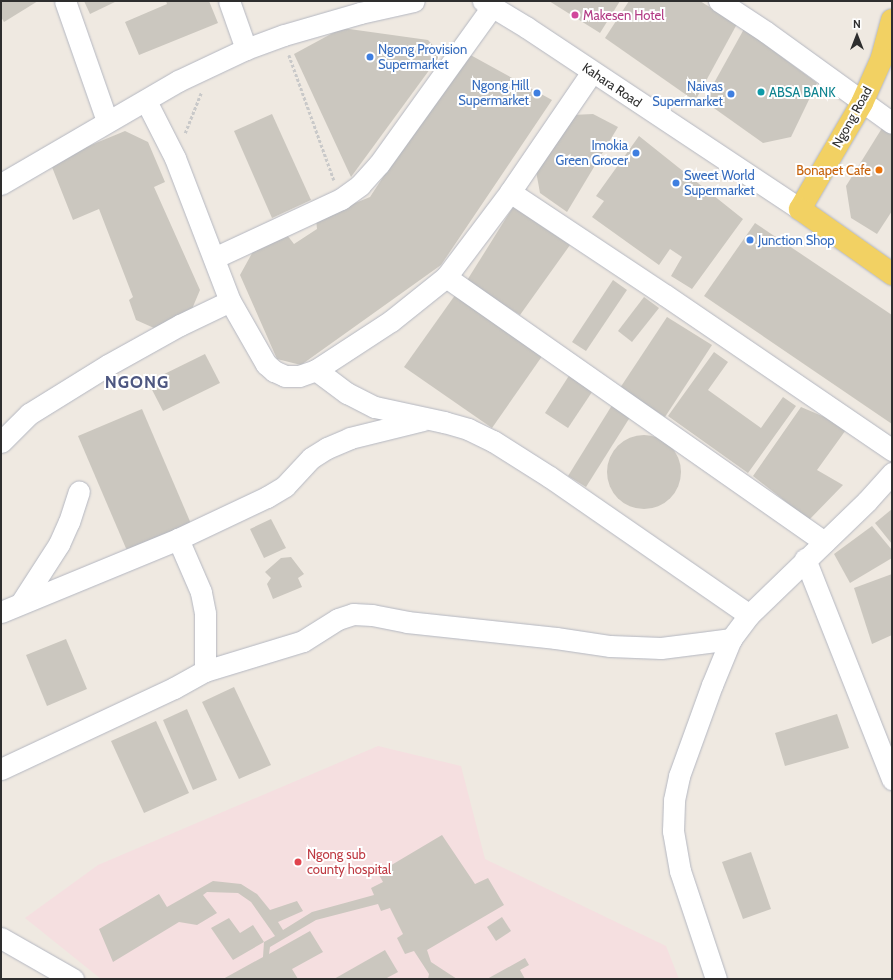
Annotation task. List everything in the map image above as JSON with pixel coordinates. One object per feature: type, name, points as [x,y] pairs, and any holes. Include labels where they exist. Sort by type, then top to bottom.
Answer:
[{"type":"main road","name":"Ngong Road","points":[[800,209],[887,61],[892,20]]},
{"type":"main road","points":[[800,209],[892,274]]},
{"type":"street","points":[[65,1],[107,121]]},
{"type":"street","points":[[229,1],[246,49]]},
{"type":"street","points":[[1,184],[178,81],[246,49],[284,35],[360,13],[414,1]]},
{"type":"street","points":[[719,1],[766,32],[862,103],[892,123]]},
{"type":"street","points":[[214,258],[341,199],[360,185],[379,164],[488,4]]},
{"type":"street","name":"Kahara Road","points":[[488,4],[800,209]]},
{"type":"street","points":[[146,101],[175,158],[230,301],[266,364],[274,371],[285,376],[299,376],[316,370],[391,320],[423,297],[446,277],[510,192],[592,72]]},
{"type":"street","points":[[510,192],[671,299],[892,450]]},
{"type":"street","points":[[446,277],[824,542]]},
{"type":"street","points":[[1,442],[29,414],[108,365],[180,325],[230,301]]},
{"type":"street","points":[[316,370],[347,392],[375,407],[428,418],[468,429],[493,441],[550,477],[749,615]]},
{"type":"street","points":[[1,612],[178,539],[267,497],[285,486],[311,458],[327,448],[350,438],[428,418]]},
{"type":"street","points":[[716,979],[680,872],[673,831],[674,800],[679,776],[712,685],[731,639],[749,615],[805,559],[867,501],[892,473]]},
{"type":"street","points":[[22,603],[59,544],[69,522],[79,492]]},
{"type":"street","points":[[178,539],[203,599],[206,613],[206,670]]},
{"type":"street","points":[[805,559],[892,779]]},
{"type":"street","points":[[1,769],[174,688],[206,670],[303,641],[338,619],[353,614],[372,615],[407,622],[556,638],[610,646],[661,648],[731,639]]},
{"type":"street","points":[[1,938],[73,979]]},
{"type":"path","points":[[284,35],[341,199]]},
{"type":"path","points":[[175,158],[201,93],[207,90]]},
{"type":"shaded area","name":"Ngong sub county hospital","points":[[378,746],[461,766],[485,859],[666,946],[679,979],[101,979],[25,918],[98,865]]},
{"type":"building","points":[[1,1],[38,1],[4,22],[1,17]]},
{"type":"building","points":[[84,1],[117,1],[90,14]]},
{"type":"building","points":[[166,1],[209,1],[218,23],[139,55],[125,22],[167,4]]},
{"type":"building","points":[[549,1],[620,1],[600,33]]},
{"type":"building","points":[[629,1],[700,1],[737,24],[695,101],[605,38]]},
{"type":"building","points":[[342,28],[428,40],[441,54],[351,177],[294,54]]},
{"type":"building","name":"ABSA BANK","points":[[744,29],[817,83],[791,137],[763,143],[704,101]]},
{"type":"building","points":[[465,52],[552,100],[441,265],[301,365],[277,359],[240,275],[256,246],[284,231],[294,244],[317,229],[316,219],[370,197]]},
{"type":"building","points":[[272,114],[311,200],[272,218],[234,131]]},
{"type":"building","points":[[593,114],[618,127],[567,212],[540,193],[536,171],[572,115]]},
{"type":"building","points":[[884,125],[892,130],[892,211],[877,234],[851,218],[846,186]]},
{"type":"building","points":[[125,131],[148,142],[165,182],[154,187],[200,290],[192,309],[154,328],[136,320],[129,300],[133,297],[99,209],[73,220],[50,162]]},
{"type":"building","points":[[639,136],[743,219],[692,289],[671,276],[682,257],[670,249],[659,265],[592,217],[604,201],[596,196]]},
{"type":"building","points":[[513,207],[570,245],[520,315],[466,282]]},
{"type":"building","points":[[755,223],[892,315],[892,424],[704,296]]},
{"type":"building","points":[[613,280],[627,290],[586,351],[572,342]]},
{"type":"building","points":[[458,291],[545,352],[492,428],[404,367]]},
{"type":"building","points":[[644,297],[659,308],[632,342],[618,331]]},
{"type":"building","points":[[667,317],[712,345],[665,417],[620,388]]},
{"type":"building","points":[[714,352],[728,362],[708,390],[761,428],[783,397],[796,406],[748,473],[668,416]]},
{"type":"building","points":[[205,354],[220,383],[163,411],[148,382]]},
{"type":"building","points":[[572,371],[596,386],[568,428],[545,413]]},
{"type":"building","points":[[614,402],[632,414],[586,487],[568,476]]},
{"type":"building","points":[[801,407],[848,427],[817,470],[843,485],[809,520],[753,476]]},
{"type":"building","points":[[142,409],[192,526],[128,553],[78,436]]},
{"type":"building","points":[[637,435],[651,435],[665,441],[675,451],[681,465],[681,479],[675,493],[665,503],[651,509],[637,509],[623,503],[613,493],[607,479],[607,465],[613,451],[623,441]]},
{"type":"building","points":[[892,509],[892,544],[875,523]]},
{"type":"building","points":[[271,519],[286,548],[264,558],[250,529]]},
{"type":"building","points":[[872,526],[892,550],[892,558],[850,583],[834,554]]},
{"type":"building","points":[[291,557],[304,574],[298,578],[302,587],[273,599],[267,584],[271,578],[265,572],[281,558]]},
{"type":"building","points":[[892,574],[892,635],[872,644],[854,588]]},
{"type":"building","points":[[66,639],[87,689],[47,706],[26,655]]},
{"type":"building","points":[[234,687],[271,765],[239,779],[202,702]]},
{"type":"building","points":[[187,709],[217,780],[193,790],[163,720]]},
{"type":"building","points":[[837,714],[849,748],[785,766],[775,733]]},
{"type":"building","points":[[156,721],[189,793],[144,813],[111,741]]},
{"type":"building","points":[[442,835],[475,884],[488,878],[504,905],[427,950],[431,962],[457,979],[428,979],[429,974],[414,951],[405,954],[397,938],[403,934],[390,908],[381,911],[378,904],[316,920],[270,947],[269,954],[310,931],[323,952],[292,969],[298,979],[223,979],[263,957],[264,942],[275,936],[251,902],[238,893],[207,892],[203,895],[217,913],[197,925],[179,922],[113,962],[99,929],[159,894],[167,907],[213,881],[241,884],[257,894],[270,910],[297,901],[303,911],[278,922],[283,930],[312,912],[374,895],[371,888],[383,882],[378,873]]},
{"type":"building","points":[[751,852],[771,909],[743,919],[722,862]]},
{"type":"building","points":[[502,917],[511,931],[496,941],[487,927]]},
{"type":"building","points":[[229,918],[240,933],[253,925],[264,942],[233,960],[211,928]]},
{"type":"building","points":[[385,950],[398,972],[385,979],[334,979]]},
{"type":"building","points":[[525,958],[529,965],[520,970],[525,979],[487,979]]},
{"type":"place","name":"Makesen Hotel","points":[[575,15]]},
{"type":"place","name":"Ngong Provision Supermarket","points":[[370,57]]},
{"type":"place","name":"ABSA BANK","points":[[761,92]]},
{"type":"place","name":"Ngong Hill Supermarket","points":[[537,93]]},
{"type":"place","name":"Naivas Supermarket","points":[[731,94]]},
{"type":"place","name":"Imokia Green Grocer","points":[[636,153]]},
{"type":"place","name":"Bonapet Cafe","points":[[879,170]]},
{"type":"place","name":"Sweet World Supermarket","points":[[676,183]]},
{"type":"place","name":"Junction Shop","points":[[750,240]]},
{"type":"place","name":"Ngong sub county hospital","points":[[298,862]]},
{"type":"district","name":"NGONG","points":[[137,383]]}]
